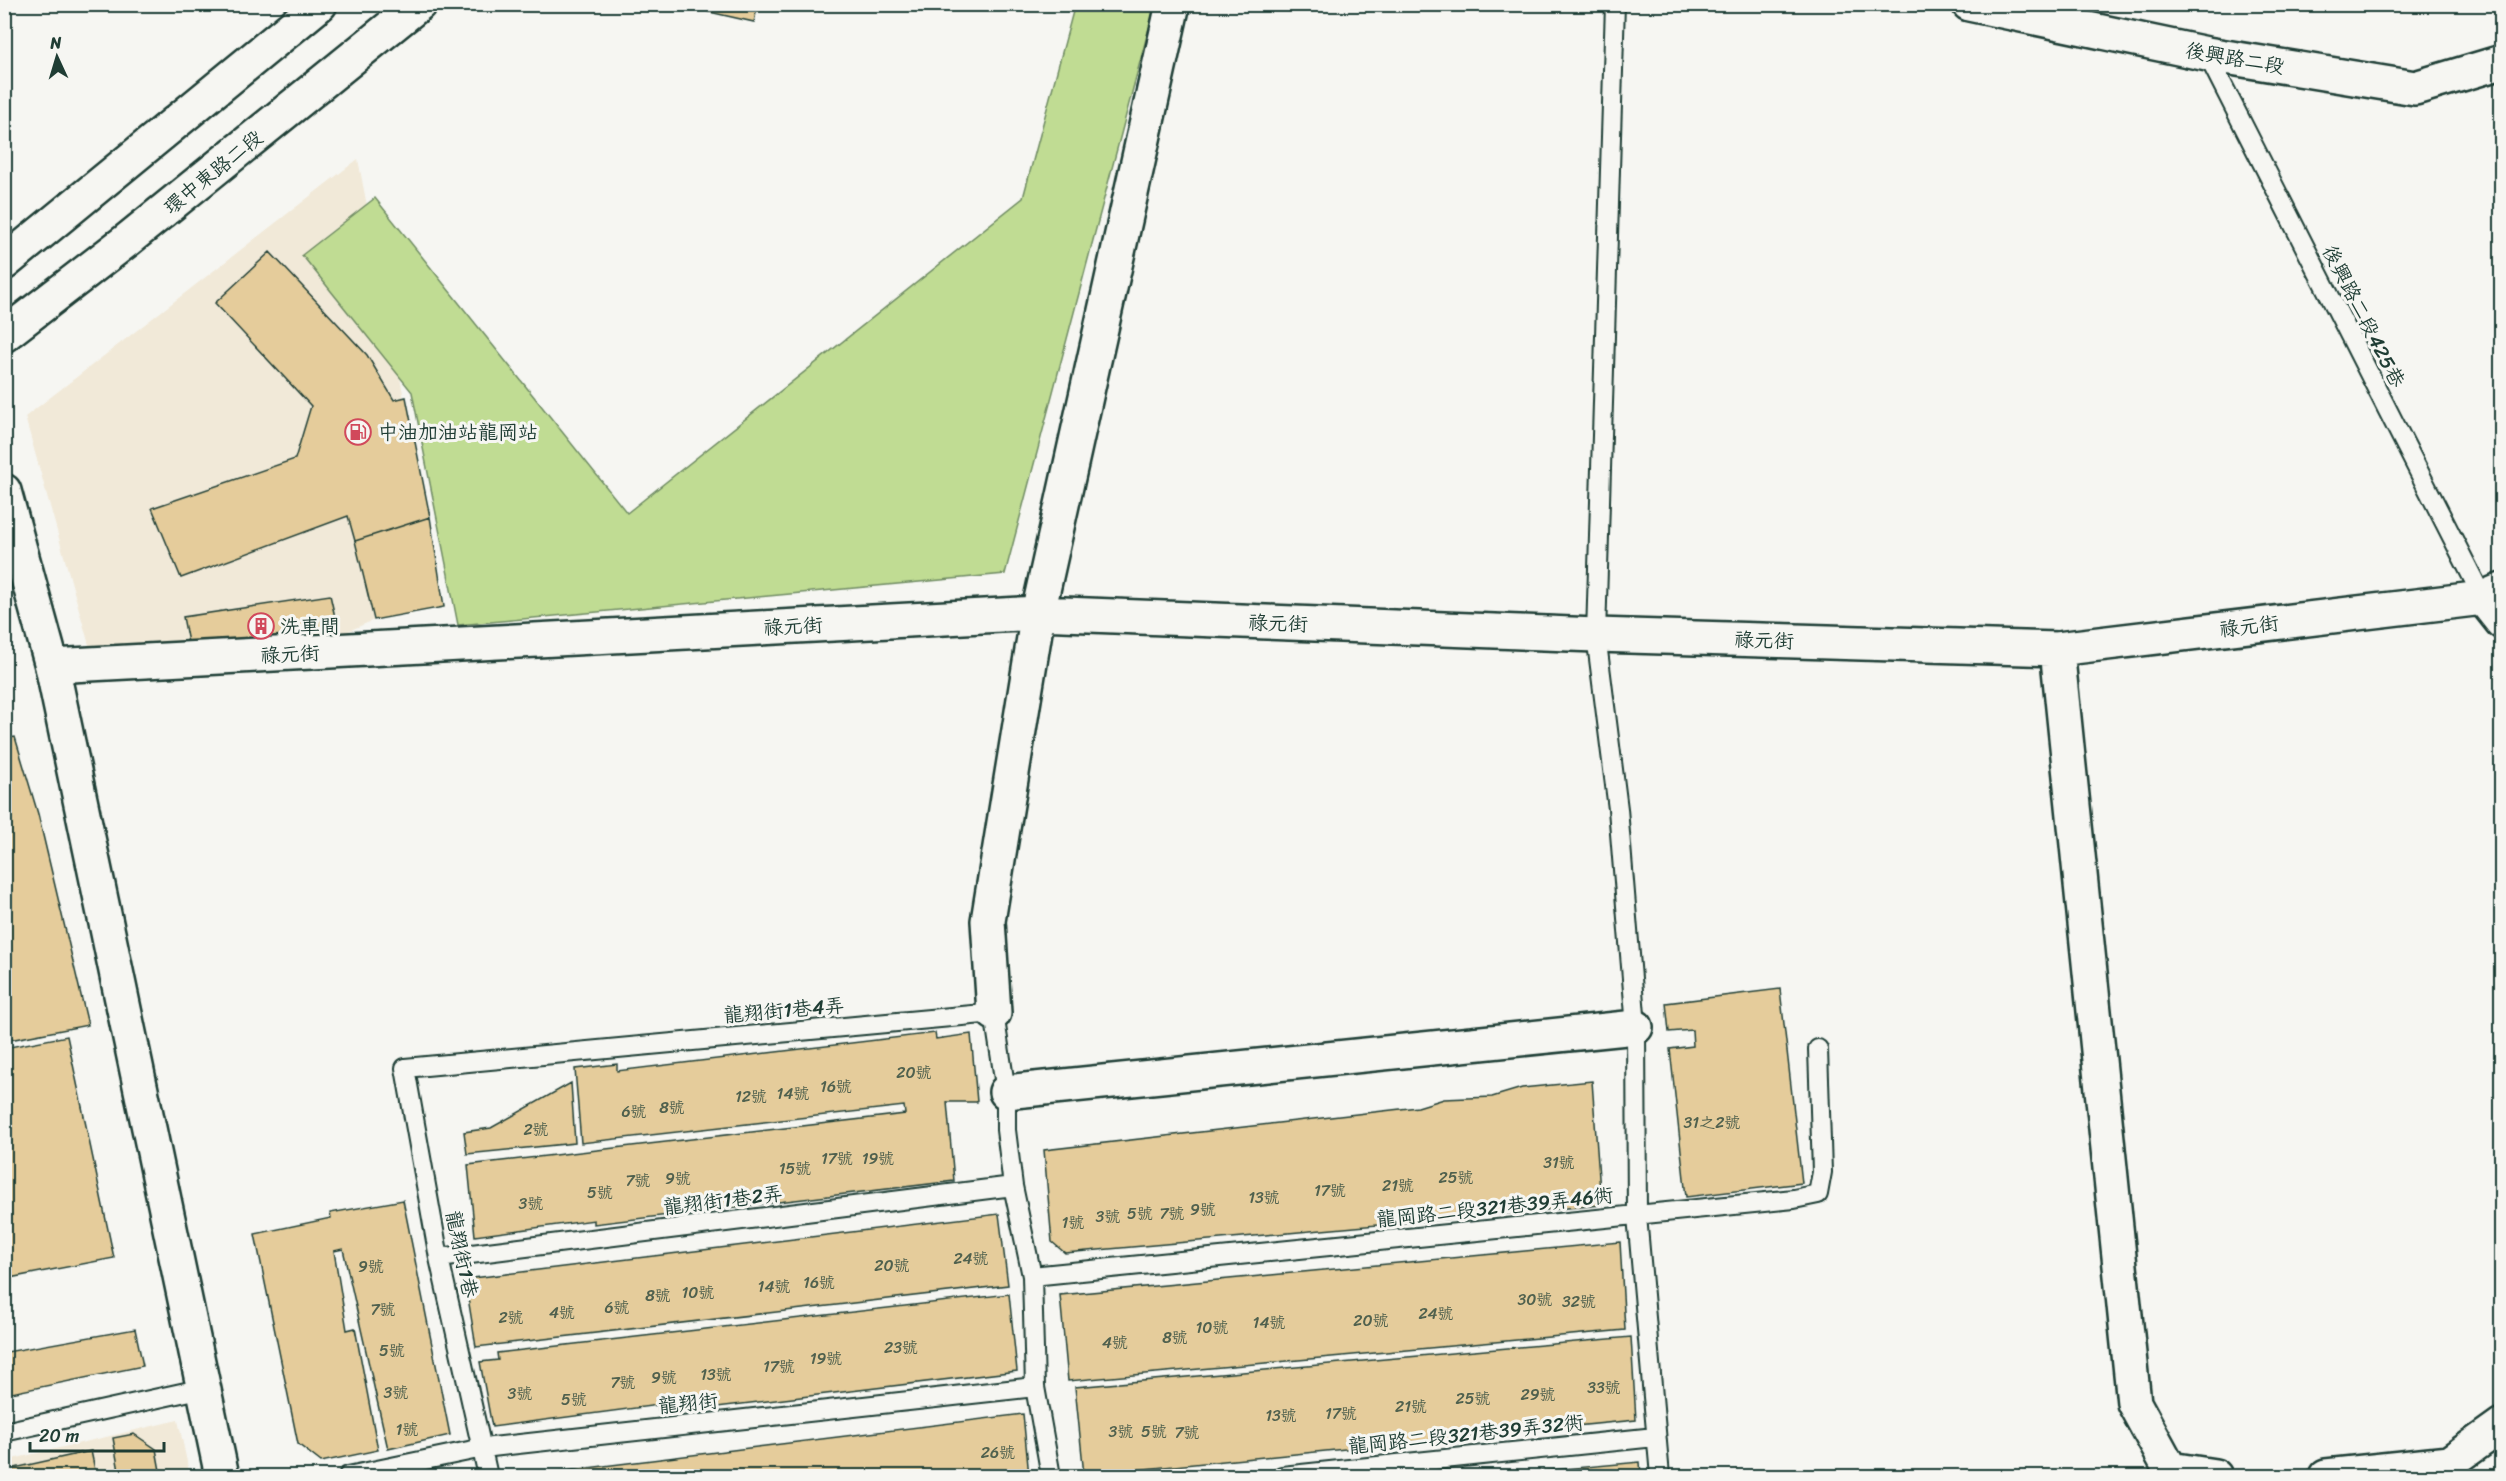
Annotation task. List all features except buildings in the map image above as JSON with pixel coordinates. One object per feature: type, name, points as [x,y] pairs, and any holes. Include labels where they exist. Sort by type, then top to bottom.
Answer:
[{"type":"street","points":[[4,263],[320,4]]},
{"type":"street","name":"環中東路二段","points":[[4,335],[135,234],[419,4]]},
{"type":"street","points":[[993,1013],[988,921],[1038,613],[1173,4]]},
{"type":"street","name":"後興路二段","points":[[1968,4],[2207,54],[2415,88],[2502,62]]},
{"type":"street","points":[[4,490],[52,666],[222,1476]]},
{"type":"street","name":"祿元街","points":[[52,666],[1038,613],[1596,635],[2057,649],[2495,604]]},
{"type":"street","points":[[2057,649],[2134,1403],[2170,1469],[2215,1476]]},
{"type":"street","points":[[1006,1092],[1636,1027]]},
{"type":"street","points":[[2326,1476],[2449,1463],[2502,1425]]},
{"type":"lane","points":[[1615,4],[1596,635],[1618,809],[1636,1027],[1636,1216],[1660,1476]]},
{"type":"lane","name":"後興路二段425巷","points":[[2207,54],[2495,604]]},
{"type":"lane","points":[[993,1013],[1006,1092],[1006,1130],[1013,1186],[1032,1276],[1035,1387],[1051,1476]]},
{"type":"lane","name":"龍翔街1巷4弄","points":[[405,1068],[993,1013]]},
{"type":"lane","name":"龍岡路二段321巷39弄46衖","points":[[1032,1276],[1636,1216],[1818,1194],[1822,1172],[1818,1049]]},
{"type":"lane","name":"龍翔街1巷","points":[[405,1068],[439,1258],[488,1476]]},
{"type":"lane","name":"龍翔街1巷2弄","points":[[439,1258],[1013,1186]]},
{"type":"lane","name":"龍翔街","points":[[348,1476],[483,1448],[1035,1387]]},
{"type":"lane","points":[[4,1432],[204,1388]]},
{"type":"lane","name":"龍岡路二段321巷39弄32衖","points":[[1282,1476],[1655,1437]]},
{"type":"shaded area","name":"中油加油站龍岡站","points":[[358,159],[444,607],[374,620],[339,635],[94,663],[25,417]]},
{"type":"shaded area","points":[[178,1420],[190,1476],[5,1476],[4,1461]]},
{"type":"green space","points":[[1075,4],[1155,5],[1005,574],[458,625],[412,392],[302,255],[375,198],[627,513],[1023,198]]},
{"type":"place","name":"中油加油站龍岡站","points":[[358,432]]},
{"type":"place","name":"洗車間","points":[[261,626]]}]
